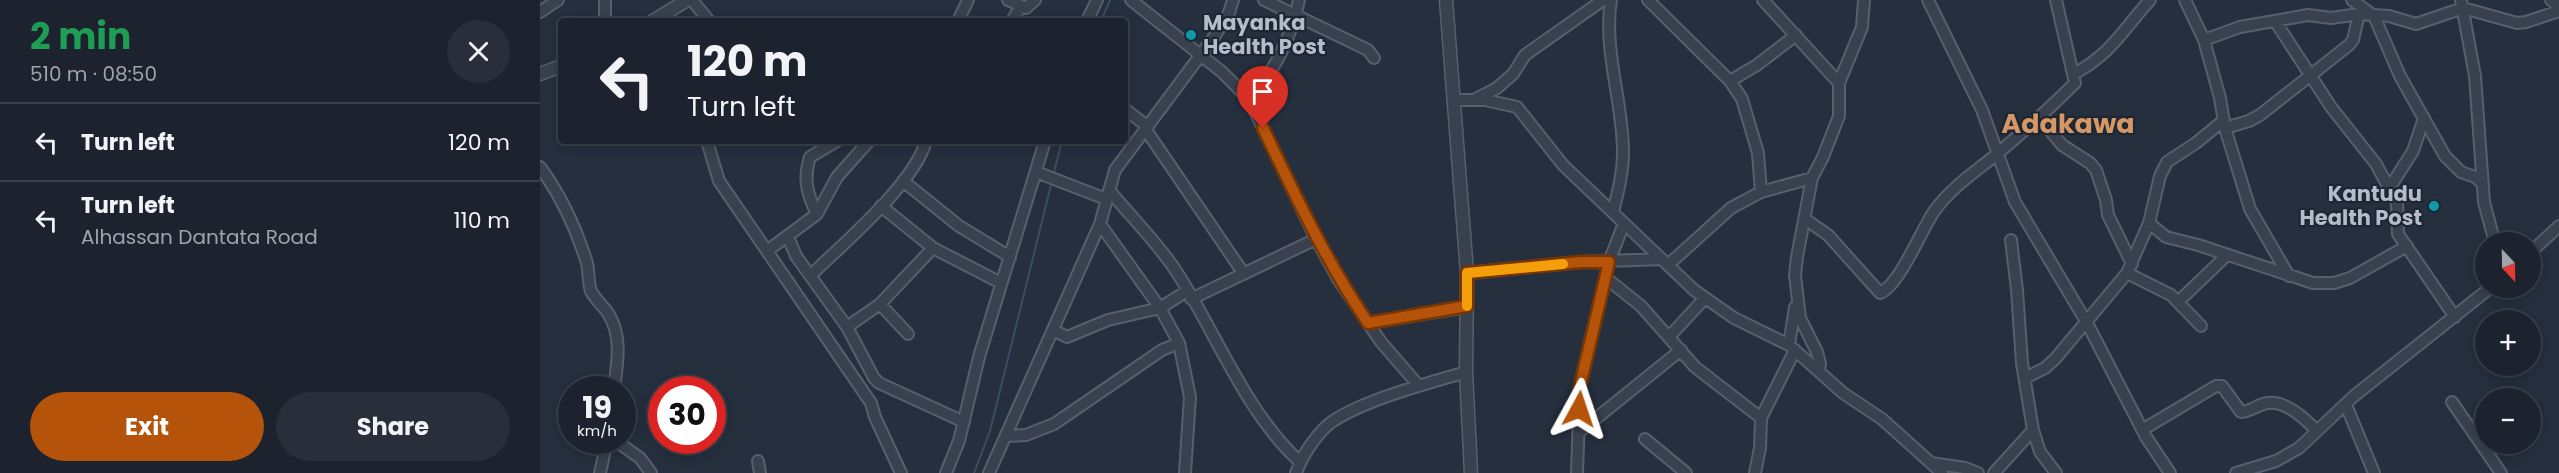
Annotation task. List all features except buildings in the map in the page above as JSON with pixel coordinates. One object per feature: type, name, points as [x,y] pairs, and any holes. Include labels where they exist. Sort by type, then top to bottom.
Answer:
[{"type":"street","points":[[540,12],[558,0]]},
{"type":"street","points":[[605,0],[605,18]]},
{"type":"street","points":[[657,18],[687,0]]},
{"type":"street","points":[[692,0],[707,18]]},
{"type":"street","points":[[959,18],[968,0]]},
{"type":"street","points":[[1008,0],[1020,7],[1028,7],[1035,0]]},
{"type":"street","points":[[1088,18],[1097,0]]},
{"type":"street","points":[[1131,0],[1222,72],[1249,99],[1316,239],[1338,279],[1381,342],[1419,386]]},
{"type":"street","points":[[989,473],[1100,224],[1115,171],[1229,13],[1233,0]]},
{"type":"street","points":[[1263,0],[1368,50],[1374,58]]},
{"type":"street","points":[[1249,99],[1263,84],[1296,14],[1299,0]]},
{"type":"street","points":[[1446,0],[1467,273],[1466,372],[1471,473]]},
{"type":"street","points":[[1476,99],[1497,88],[1513,74],[1525,55],[1603,0]]},
{"type":"street","points":[[1611,0],[1609,28],[1623,152],[1621,179],[1612,212]]},
{"type":"street","points":[[1648,0],[1730,81],[1742,99],[1758,153],[1761,192]]},
{"type":"street","points":[[1763,0],[1839,83]]},
{"type":"street","points":[[1755,473],[1760,448],[1761,418],[1792,348],[1797,298],[1797,257],[1812,178],[1839,116],[1839,83],[1862,27],[1864,0]]},
{"type":"street","points":[[1928,0],[1982,110],[2020,211],[2087,323],[2142,430],[2170,473]]},
{"type":"street","points":[[1805,219],[1828,235],[1880,293],[1892,285],[1917,246],[1931,216],[1946,195],[1997,154],[2075,83],[2056,0]]},
{"type":"street","points":[[2074,74],[2096,62],[2108,51],[2150,0]]},
{"type":"street","points":[[2185,0],[2204,40],[2224,124],[2254,219],[2289,276]]},
{"type":"street","points":[[2352,0],[2374,16],[2400,76],[2445,156],[2461,172],[2475,177],[2482,183]]},
{"type":"street","points":[[2204,40],[2240,27],[2308,15],[2331,18],[2359,14],[2400,18],[2416,24],[2462,4],[2517,23],[2526,22],[2559,9],[2551,0]]},
{"type":"street","points":[[2462,4],[2475,76],[2484,202],[2492,232]]},
{"type":"street","points":[[1014,18],[1020,7]]},
{"type":"street","points":[[2025,378],[2045,368],[2055,359],[2130,268],[2149,223],[2160,176],[2167,162],[2224,124],[2249,121],[2260,115],[2349,45],[2353,40],[2359,14]]},
{"type":"street","points":[[2275,21],[2310,76],[2376,164],[2397,203],[2398,234],[2456,317]]},
{"type":"street","points":[[1730,81],[1757,65],[1796,35]]},
{"type":"street","points":[[540,74],[558,67]]},
{"type":"street","points":[[1453,100],[1476,99],[1516,107],[1563,165],[1705,298],[1734,318],[1792,348],[1843,393],[1882,419],[1942,473]]},
{"type":"street","points":[[1128,112],[1147,129],[1244,274]]},
{"type":"street","points":[[2038,117],[2062,145],[2090,163],[2096,170],[2106,200],[2108,215],[2130,268],[2178,302],[2201,326]]},
{"type":"street","points":[[2390,187],[2413,151],[2424,118]]},
{"type":"street","points":[[708,144],[719,181],[871,403],[875,417],[901,473]]},
{"type":"street","points":[[817,214],[805,183],[807,164],[814,153],[831,144]]},
{"type":"street","points":[[767,251],[817,214],[837,177],[866,144]]},
{"type":"street","points":[[811,275],[903,181],[922,157],[925,144]]},
{"type":"street","points":[[946,473],[959,441],[979,357],[1039,173],[1044,144]]},
{"type":"street","points":[[540,167],[554,186],[573,221],[587,265],[591,290],[608,314],[617,336],[619,351],[616,376]]},
{"type":"street","points":[[1039,173],[1107,195],[1175,270],[1222,354],[1275,435],[1300,462]]},
{"type":"street","points":[[1467,273],[1580,262],[1665,262],[1731,208],[1761,192],[1812,178]]},
{"type":"street","points":[[903,181],[959,226],[1010,257]]},
{"type":"street","points":[[881,206],[933,248],[1002,283]]},
{"type":"street","points":[[1577,473],[1580,386],[1609,262],[1624,223]]},
{"type":"street","points":[[2149,223],[2166,237],[2313,283],[2334,283],[2367,270],[2407,246]]},
{"type":"street","points":[[1100,224],[1160,308],[1179,343],[1190,397],[1185,473]]},
{"type":"street","points":[[2541,243],[2559,226]]},
{"type":"street","points":[[788,237],[796,256],[847,327],[874,378],[879,383],[963,423]]},
{"type":"street","points":[[1053,330],[1067,337],[1108,320],[1160,308],[1244,274],[1316,239]]},
{"type":"street","points":[[2011,240],[2025,378],[2033,430],[2040,452],[2056,473]]},
{"type":"street","points":[[847,327],[880,304],[933,248]]},
{"type":"street","points":[[2178,302],[2227,255]]},
{"type":"street","points":[[1606,278],[1641,306],[1695,367],[1761,418]]},
{"type":"street","points":[[1669,337],[1705,298]]},
{"type":"street","points":[[1797,298],[1800,318],[1820,363],[1819,372]]},
{"type":"street","points":[[2236,473],[2276,461],[2299,448],[2354,396],[2478,298]]},
{"type":"street","points":[[880,304],[909,334]]},
{"type":"street","points":[[1368,323],[1467,306]]},
{"type":"street","points":[[1006,436],[1026,435],[1054,424],[1162,350],[1179,343]]},
{"type":"street","points":[[1578,433],[1681,350]]},
{"type":"street","points":[[1296,473],[1300,462],[1322,430],[1331,423],[1368,405],[1466,372]]},
{"type":"street","points":[[2142,430],[2216,386],[2222,386],[2241,412],[2267,403],[2276,403],[2302,416],[2317,431]]},
{"type":"street","points":[[2452,402],[2500,473]]},
{"type":"street","points":[[2346,405],[2374,473]]},
{"type":"street","points":[[1994,473],[2033,430]]},
{"type":"street","points":[[1646,439],[1686,473]]},
{"type":"street","points":[[600,473],[604,454]]},
{"type":"street","points":[[634,454],[651,473]]},
{"type":"street","points":[[758,461],[760,473]]},
{"type":"street","points":[[1931,463],[1965,468],[1978,473]]},
{"type":"waterway","points":[[1102,18],[1110,0]]},
{"type":"waterway","points":[[1053,176],[1061,144]]},
{"type":"waterway","points":[[974,473],[990,431],[1052,181]]},
{"type":"slow traffic","points":[[1467,306],[1467,273],[1563,264]]},
{"type":"place","name":"Mayanka Health Post","points":[[1191,35]]},
{"type":"place","name":"Kantudu Health Post","points":[[2434,206]]},
{"type":"district","name":"Adakawa","points":[[2068,124]]},
{"type":"route","points":[[1263,128],[1316,239],[1338,279],[1368,323],[1467,306],[1467,273],[1580,262],[1609,262],[1580,386],[1579,409]]}]
